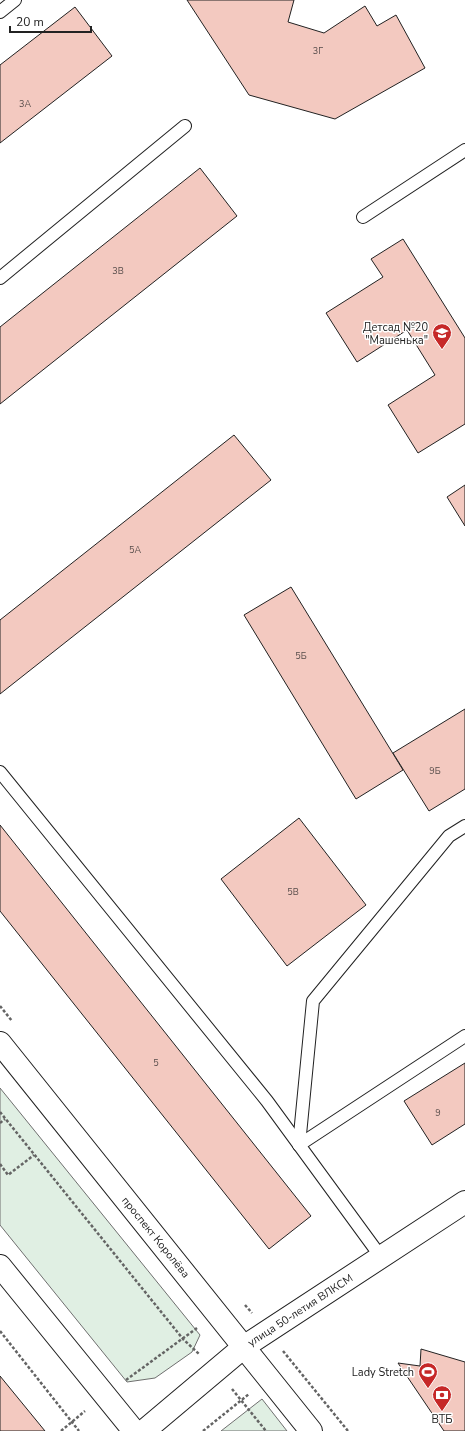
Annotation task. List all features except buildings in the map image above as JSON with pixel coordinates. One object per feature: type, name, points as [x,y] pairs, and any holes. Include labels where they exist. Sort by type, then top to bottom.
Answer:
[{"type":"main road","name":"проспект Королёва","points":[[0,1043],[245,1346],[311,1431]]},
{"type":"main road","name":"улица 50-летия ВЛКСМ","points":[[144,1431],[245,1346],[465,1202]]},
{"type":"main road","points":[[0,1266],[134,1431]]},
{"type":"lane","points":[[0,12],[15,0]]},
{"type":"lane","points":[[0,278],[185,126]]},
{"type":"lane","points":[[363,217],[465,150]]},
{"type":"lane","points":[[0,772],[267,1101],[381,1257]]},
{"type":"lane","points":[[299,1145],[313,1000],[449,836],[465,826]]},
{"type":"lane","points":[[299,1145],[465,1036]]},
{"type":"path","points":[[0,1112],[183,1339],[216,1370],[266,1431]]},
{"type":"path","points":[[0,1123],[5,1119]]},
{"type":"path","points":[[0,1164],[8,1175],[34,1155]]},
{"type":"path","points":[[61,1431],[104,1395],[183,1339],[217,1312]]},
{"type":"path","points":[[0,1331],[79,1431]]},
{"type":"path","points":[[203,1431],[291,1360]]},
{"type":"green space","points":[[0,1088],[200,1335],[192,1352],[155,1378],[127,1382],[0,1225]]},
{"type":"green space","points":[[262,1399],[287,1431],[221,1431]]},
{"type":"place","name":"Детсад №20 \"Машенька\"","points":[[442,350]]},
{"type":"place","name":"Lady Stretch","points":[[428,1389]]},
{"type":"place","name":"ВТБ","points":[[442,1412]]}]
